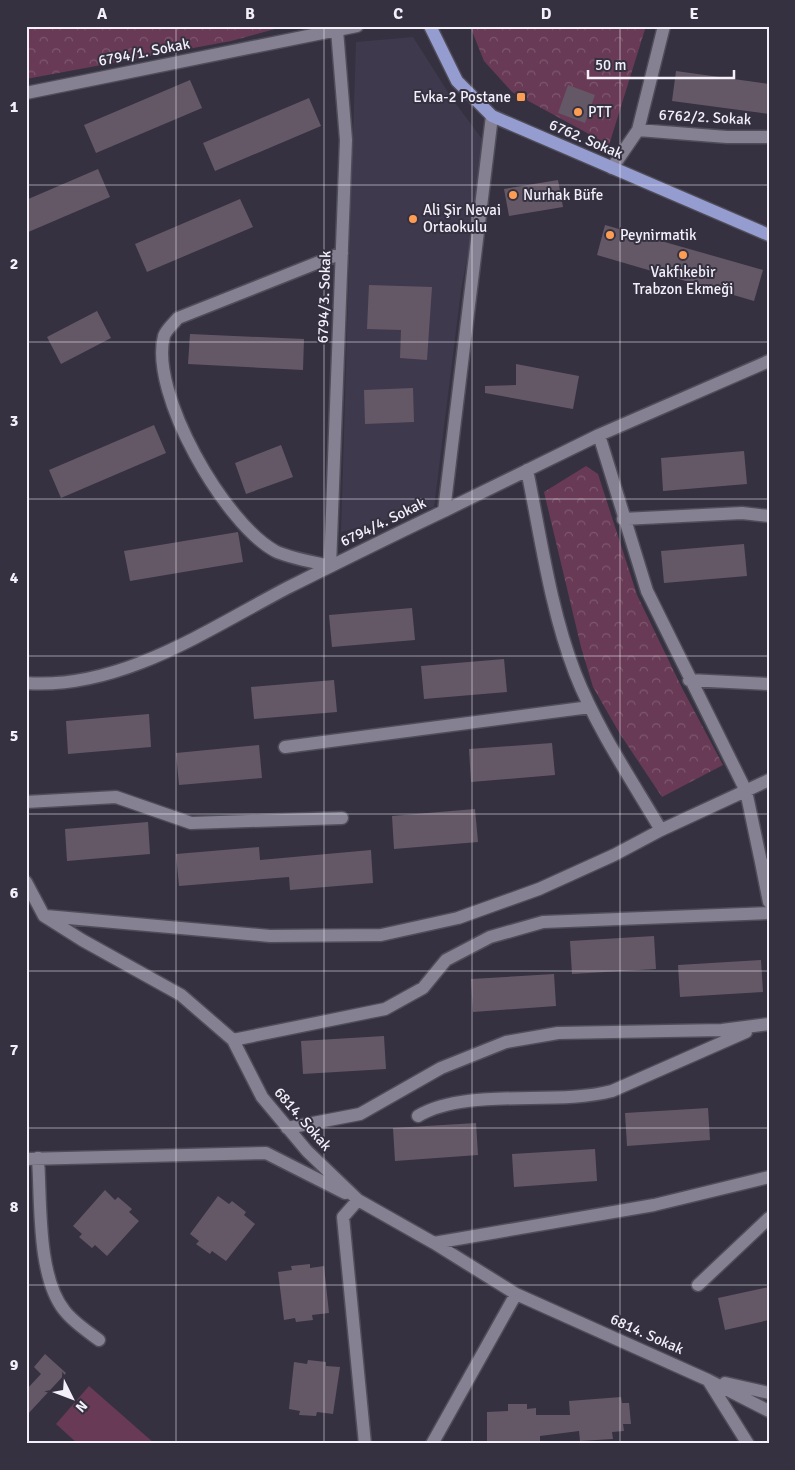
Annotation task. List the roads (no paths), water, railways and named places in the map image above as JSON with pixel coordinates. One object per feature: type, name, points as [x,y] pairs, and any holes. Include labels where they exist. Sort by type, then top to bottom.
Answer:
[{"type":"main road","name":"6762. Sokak","points":[[430,26],[457,81],[492,116],[769,235]]},
{"type":"street","name":"6794/1. Sokak","points":[[26,93],[357,26]]},
{"type":"street","points":[[612,168],[638,130],[664,26]]},
{"type":"street","name":"6794/3. Sokak","points":[[330,566],[346,140],[337,30]]},
{"type":"street","name":"6794/4. Sokak","points":[[26,682],[98,677],[159,655],[330,566],[444,511],[492,116]]},
{"type":"street","name":"6762/2. Sokak","points":[[638,130],[727,137],[769,137]]},
{"type":"street","points":[[330,566],[275,551],[251,530],[222,497],[205,473],[167,391],[163,365],[164,335],[178,318],[342,253]]},
{"type":"street","points":[[444,511],[599,435],[769,361]]},
{"type":"street","points":[[599,435],[623,519],[647,591],[689,680],[746,792],[765,865],[769,902]]},
{"type":"street","points":[[527,470],[557,617],[575,673],[598,724],[661,830]]},
{"type":"street","points":[[623,519],[742,513],[769,516]]},
{"type":"street","points":[[689,680],[769,684]]},
{"type":"street","points":[[285,747],[590,707]]},
{"type":"street","points":[[26,882],[44,916],[270,936],[381,935],[458,918],[539,889],[769,780]]},
{"type":"street","points":[[26,802],[116,797],[192,823],[342,818]]},
{"type":"street","points":[[233,1040],[385,1009],[423,988],[446,960],[490,937],[543,922],[769,913]]},
{"type":"street","name":"6814. Sokak","points":[[44,916],[82,940],[181,995],[233,1040],[262,1097],[307,1151],[358,1200],[434,1243],[516,1294],[708,1380],[769,1411]]},
{"type":"street","points":[[418,1116],[430,1108],[465,1102],[589,1097],[612,1092],[764,1025]]},
{"type":"street","points":[[288,1128],[360,1114],[441,1068],[506,1042],[558,1033],[722,1030],[764,1025]]},
{"type":"street","points":[[98,1340],[65,1312],[52,1290],[45,1258],[32,1158],[266,1153],[358,1200],[343,1217],[365,1444]]},
{"type":"street","points":[[434,1243],[654,1205],[769,1177]]},
{"type":"street","points":[[698,1285],[769,1218]]},
{"type":"street","points":[[432,1444],[516,1294]]},
{"type":"street","points":[[708,1380],[769,1393]]},
{"type":"street","points":[[708,1380],[748,1444]]},
{"type":"place","name":"Evka-2 Postane","points":[[521,97]]},
{"type":"place","name":"PTT","points":[[578,112]]},
{"type":"place","name":"Nurhak Büfe","points":[[513,195]]},
{"type":"place","name":"Ali Şir Nevai Ortaokulu","points":[[413,219]]},
{"type":"place","name":"Peynirmatik","points":[[610,235]]},
{"type":"place","name":"Vakfıkebir Trabzon Ekmeği","points":[[683,255]]}]
